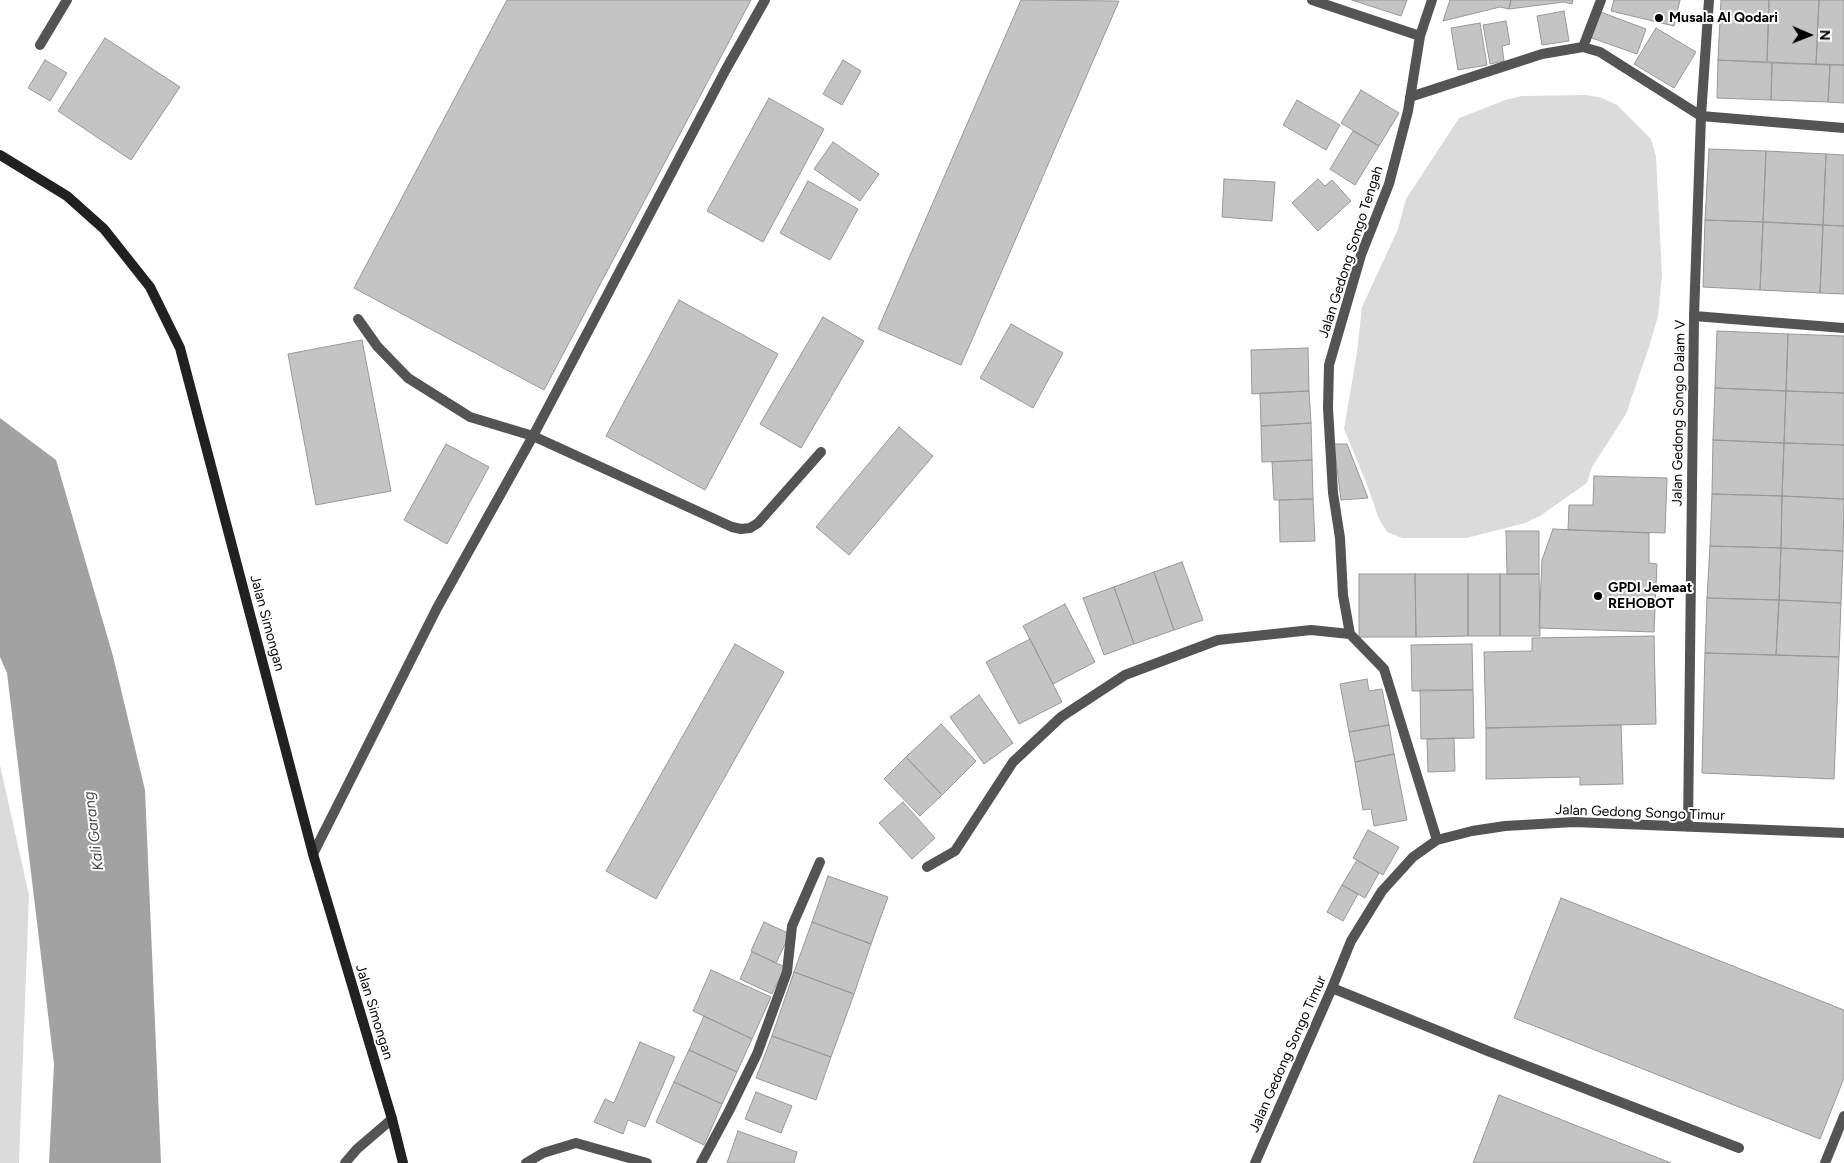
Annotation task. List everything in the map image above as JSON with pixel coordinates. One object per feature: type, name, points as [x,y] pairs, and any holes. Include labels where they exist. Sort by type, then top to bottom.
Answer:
[{"type":"main road","name":"Jalan Simongan","points":[[0,155],[67,196],[104,229],[150,287],[180,348],[313,854],[403,1163]]},
{"type":"street","points":[[40,45],[67,0]]},
{"type":"street","points":[[313,854],[437,608],[533,436],[725,71],[765,0]]},
{"type":"street","points":[[1312,0],[1420,36]]},
{"type":"street","name":"Jalan Gedong Songo Tengah","points":[[1350,634],[1343,595],[1340,538],[1333,493],[1328,408],[1329,365],[1362,255],[1389,184],[1410,97],[1420,36],[1432,0]]},
{"type":"street","points":[[1583,46],[1600,0]]},
{"type":"street","name":"Jalan Gedong Songo Dalam V","points":[[1688,827],[1694,316],[1709,0]]},
{"type":"street","points":[[1410,97],[1542,54],[1583,46],[1600,52],[1702,116],[1844,128]]},
{"type":"street","points":[[1694,316],[1844,328]]},
{"type":"street","points":[[358,318],[377,346],[408,378],[470,417],[533,436],[732,527],[750,528],[758,523],[820,452]]},
{"type":"street","points":[[927,867],[955,851],[1013,762],[1061,716],[1125,675],[1218,640],[1311,630],[1350,634],[1384,669],[1437,840]]},
{"type":"street","name":"Jalan Gedong Songo Timur","points":[[1255,1163],[1351,941],[1382,891],[1413,857],[1437,840],[1472,831],[1505,826],[1574,822],[1844,833]]},
{"type":"street","points":[[701,1163],[757,1054],[787,972],[792,926],[820,862]]},
{"type":"street","points":[[1332,988],[1488,1051],[1740,1148]]},
{"type":"street","points":[[1825,1163],[1844,1116]]},
{"type":"street","points":[[345,1163],[357,1149],[392,1120]]},
{"type":"street","points":[[526,1163],[543,1153],[576,1143],[647,1163]]},
{"type":"shaded area","points":[[1587,95],[1602,98],[1617,105],[1651,139],[1656,156],[1662,275],[1658,316],[1626,414],[1592,467],[1587,483],[1540,516],[1525,523],[1467,538],[1402,538],[1387,532],[1379,519],[1344,429],[1357,352],[1362,307],[1398,229],[1406,199],[1459,118],[1508,99],[1522,96]]},
{"type":"shaded area","points":[[0,765],[29,895],[19,1163],[0,1163]]},
{"type":"water","name":"Kali Garang","points":[[0,418],[56,460],[113,656],[145,790],[161,1163],[49,1163],[54,1064],[7,673],[0,657]]},
{"type":"building","points":[[507,0],[751,0],[544,390],[354,288]]},
{"type":"building","points":[[1021,0],[1119,1],[961,365],[878,329]]},
{"type":"building","points":[[1352,0],[1407,0],[1401,16]]},
{"type":"building","points":[[1450,0],[1511,0],[1509,9],[1500,7],[1443,21]]},
{"type":"building","points":[[1511,0],[1573,0],[1572,4],[1564,2],[1509,9]]},
{"type":"building","name":"Musala Al Qodari","points":[[1614,0],[1680,0],[1674,26],[1611,11]]},
{"type":"building","points":[[1721,0],[1769,0],[1767,62],[1718,60]]},
{"type":"building","points":[[1769,0],[1819,0],[1816,64],[1767,62]]},
{"type":"building","points":[[1819,0],[1844,0],[1844,65],[1816,64]]},
{"type":"building","points":[[1564,11],[1569,41],[1542,45],[1537,16]]},
{"type":"building","points":[[1598,11],[1646,29],[1637,54],[1589,37]]},
{"type":"building","points":[[1506,21],[1510,44],[1502,46],[1504,61],[1490,64],[1483,25]]},
{"type":"building","points":[[1480,23],[1487,65],[1458,70],[1451,28]]},
{"type":"building","points":[[1656,28],[1696,52],[1674,88],[1634,64]]},
{"type":"building","points":[[105,38],[180,87],[131,160],[58,111]]},
{"type":"building","points":[[45,60],[67,73],[50,101],[28,88]]},
{"type":"building","points":[[843,60],[861,71],[842,105],[823,94]]},
{"type":"building","points":[[1718,60],[1772,63],[1771,100],[1717,98]]},
{"type":"building","points":[[1772,63],[1830,65],[1828,102],[1771,100]]},
{"type":"building","points":[[1830,65],[1844,65],[1844,103],[1828,102]]},
{"type":"building","points":[[1361,90],[1399,113],[1379,146],[1341,123]]},
{"type":"building","points":[[769,98],[824,129],[763,242],[707,211]]},
{"type":"building","points":[[1297,100],[1340,125],[1326,150],[1283,125]]},
{"type":"building","points":[[1353,131],[1379,146],[1355,185],[1330,169]]},
{"type":"building","points":[[833,142],[879,174],[860,201],[814,169]]},
{"type":"building","points":[[1709,149],[1766,151],[1763,222],[1705,220]]},
{"type":"building","points":[[1766,151],[1826,154],[1823,225],[1763,222]]},
{"type":"building","points":[[1826,154],[1844,155],[1844,226],[1823,225]]},
{"type":"building","points":[[1224,179],[1275,182],[1272,221],[1222,217]]},
{"type":"building","points":[[1318,179],[1325,186],[1332,180],[1351,201],[1318,231],[1292,203]]},
{"type":"building","points":[[808,181],[858,209],[830,260],[780,233]]},
{"type":"building","points":[[1705,220],[1763,222],[1760,290],[1703,287]]},
{"type":"building","points":[[1763,222],[1823,225],[1820,293],[1760,290]]},
{"type":"building","points":[[1823,225],[1844,226],[1844,294],[1820,293]]},
{"type":"building","points":[[679,300],[778,354],[705,490],[606,436]]},
{"type":"building","points":[[823,317],[864,341],[801,448],[760,424]]},
{"type":"building","points":[[1011,324],[1063,353],[1033,408],[980,378]]},
{"type":"building","points":[[1717,331],[1788,334],[1786,391],[1715,388]]},
{"type":"building","points":[[1788,334],[1844,336],[1844,393],[1786,391]]},
{"type":"building","points":[[362,340],[391,491],[316,505],[288,354]]},
{"type":"building","points":[[1308,348],[1309,391],[1252,394],[1251,350]]},
{"type":"building","points":[[1715,388],[1786,391],[1784,443],[1713,440]]},
{"type":"building","points":[[1309,391],[1311,423],[1261,426],[1260,393]]},
{"type":"building","points":[[1786,391],[1844,393],[1844,445],[1784,443]]},
{"type":"building","points":[[1311,423],[1312,460],[1262,462],[1261,426]]},
{"type":"building","points":[[899,427],[933,456],[849,555],[816,527]]},
{"type":"building","points":[[1713,440],[1784,443],[1782,496],[1712,494]]},
{"type":"building","points":[[1784,443],[1844,445],[1844,499],[1782,496]]},
{"type":"building","points":[[446,444],[489,467],[447,544],[404,520]]},
{"type":"building","points":[[1334,444],[1347,444],[1368,498],[1341,500]]},
{"type":"building","points":[[1312,460],[1313,499],[1274,500],[1272,462]]},
{"type":"building","points":[[1594,476],[1667,478],[1665,533],[1568,530],[1569,505],[1593,505]]},
{"type":"building","points":[[1712,494],[1782,496],[1781,548],[1710,546]]},
{"type":"building","points":[[1782,496],[1844,499],[1843,551],[1781,548]]},
{"type":"building","points":[[1313,499],[1315,541],[1280,542],[1279,500]]},
{"type":"building","name":"GPDI Jemaat REHOBOT","points":[[1553,529],[1649,533],[1649,563],[1657,564],[1654,632],[1539,628],[1542,560]]},
{"type":"building","points":[[1506,531],[1539,531],[1539,574],[1507,574]]},
{"type":"building","points":[[1710,546],[1781,548],[1779,600],[1707,598]]},
{"type":"building","points":[[1781,548],[1843,551],[1841,603],[1779,600]]},
{"type":"building","points":[[1182,562],[1203,620],[1174,630],[1154,572]]},
{"type":"building","points":[[1154,572],[1174,630],[1134,644],[1114,587]]},
{"type":"building","points":[[1359,574],[1415,574],[1416,637],[1359,637]]},
{"type":"building","points":[[1415,574],[1468,574],[1468,636],[1416,637]]},
{"type":"building","points":[[1468,574],[1500,574],[1500,636],[1468,636]]},
{"type":"building","points":[[1500,574],[1539,574],[1540,636],[1500,636]]},
{"type":"building","points":[[1114,587],[1134,644],[1104,655],[1083,598]]},
{"type":"building","points":[[1707,598],[1779,600],[1776,655],[1705,653]]},
{"type":"building","points":[[1779,600],[1841,603],[1839,657],[1776,655]]},
{"type":"building","points":[[1065,604],[1095,662],[1053,684],[1023,626]]},
{"type":"building","points":[[1654,636],[1656,724],[1486,728],[1484,652],[1532,651],[1532,638]]},
{"type":"building","points":[[1030,639],[1062,702],[1019,724],[986,662]]},
{"type":"building","points":[[735,644],[784,672],[656,899],[606,871]]},
{"type":"building","points":[[1472,644],[1473,690],[1412,691],[1411,645]]},
{"type":"building","points":[[1705,653],[1839,657],[1834,779],[1702,773]]},
{"type":"building","points":[[1367,679],[1369,691],[1382,689],[1389,725],[1349,732],[1340,684]]},
{"type":"building","points":[[1420,690],[1473,690],[1474,738],[1421,739]]},
{"type":"building","points":[[979,695],[1013,743],[984,764],[950,717]]},
{"type":"building","points":[[941,724],[976,761],[942,795],[906,757]]},
{"type":"building","points":[[1389,725],[1394,754],[1355,762],[1349,732]]},
{"type":"building","points":[[1621,725],[1623,784],[1580,785],[1580,777],[1486,779],[1486,728]]},
{"type":"building","points":[[1454,738],[1455,771],[1428,772],[1427,739]]},
{"type":"building","points":[[1394,754],[1407,820],[1374,826],[1371,809],[1363,810],[1355,762]]},
{"type":"building","points":[[906,757],[942,795],[920,816],[884,779]]},
{"type":"building","points":[[903,802],[935,838],[912,859],[879,823]]},
{"type":"building","points":[[1368,830],[1399,847],[1383,875],[1353,858]]},
{"type":"building","points":[[1357,860],[1379,873],[1365,898],[1342,885]]},
{"type":"building","points":[[828,876],[888,897],[871,944],[812,922]]},
{"type":"building","points":[[1342,885],[1358,894],[1343,921],[1327,912]]},
{"type":"building","points":[[1561,898],[1844,1010],[1844,1078],[1820,1139],[1514,1018]]},
{"type":"building","points":[[764,922],[790,934],[776,963],[751,951]]},
{"type":"building","points":[[812,922],[871,944],[854,994],[794,972]]},
{"type":"building","points":[[752,952],[785,967],[772,994],[740,979]]},
{"type":"building","points":[[711,970],[771,997],[752,1039],[693,1011]]},
{"type":"building","points":[[794,972],[854,994],[831,1057],[772,1036]]},
{"type":"building","points":[[704,1016],[752,1039],[737,1072],[689,1050]]},
{"type":"building","points":[[772,1036],[831,1057],[816,1100],[756,1078]]},
{"type":"building","points":[[640,1042],[675,1057],[645,1127],[628,1120],[623,1134],[594,1122],[605,1099],[614,1103]]},
{"type":"building","points":[[689,1050],[737,1072],[722,1104],[674,1082]]},
{"type":"building","points":[[674,1082],[722,1104],[704,1145],[656,1122]]},
{"type":"building","points":[[756,1092],[792,1106],[781,1133],[745,1119]]},
{"type":"building","points":[[1499,1095],[1671,1163],[1473,1163]]},
{"type":"building","points":[[738,1131],[797,1152],[794,1163],[727,1163]]},
{"type":"place","name":"Musala Al Qodari","points":[[1659,18]]},
{"type":"place","name":"GPDI Jemaat REHOBOT","points":[[1598,596]]}]
